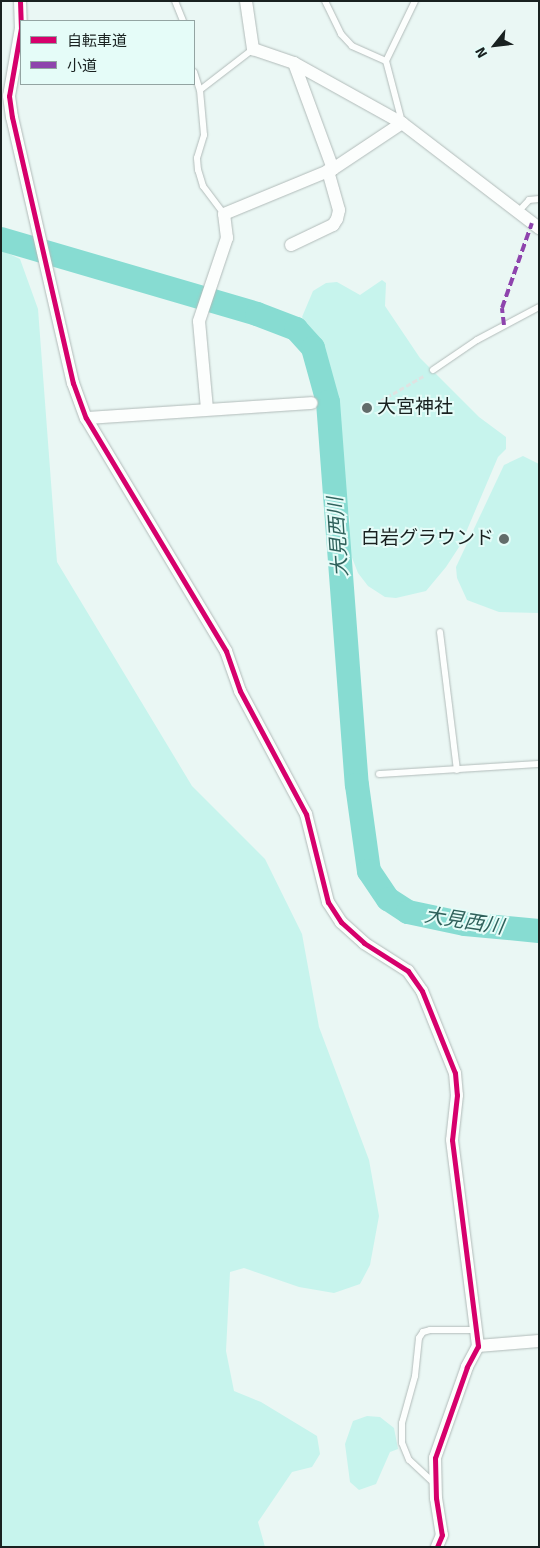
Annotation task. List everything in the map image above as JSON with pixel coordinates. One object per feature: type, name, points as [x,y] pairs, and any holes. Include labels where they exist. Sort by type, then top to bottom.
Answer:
[{"type":"street","points":[[20,1],[21,20]]},
{"type":"street","points":[[246,1],[253,49],[294,63],[402,123],[539,228]]},
{"type":"street","points":[[20,32],[10,75],[6,110],[36,218],[73,382],[86,418],[143,516],[226,651],[240,691],[306,814],[328,902],[340,922],[364,943],[408,971],[422,990],[455,1074],[457,1095],[452,1140],[478,1346],[467,1367],[435,1458],[434,1484],[442,1526],[437,1547]]},
{"type":"street","points":[[291,245],[333,225],[339,210],[331,170],[294,63]]},
{"type":"street","points":[[207,409],[200,314],[227,238],[224,214],[331,170],[402,123]]},
{"type":"street","points":[[86,418],[312,403]]},
{"type":"street","points":[[478,1346],[539,1341]]},
{"type":"lane","points":[[175,1],[183,20]]},
{"type":"lane","points":[[325,1],[341,34],[352,46],[386,61]]},
{"type":"lane","points":[[402,123],[386,61],[415,1]]},
{"type":"lane","points":[[200,90],[253,49]]},
{"type":"lane","points":[[195,75],[200,90],[204,135],[197,158],[198,170],[203,186],[224,214]]},
{"type":"lane","points":[[518,212],[529,200],[539,199]]},
{"type":"lane","points":[[432,370],[539,307]]},
{"type":"lane","points":[[440,632],[456,770]]},
{"type":"lane","points":[[379,774],[539,764]]},
{"type":"lane","points":[[434,1484],[409,1460],[402,1443],[402,1423],[415,1376],[419,1338],[423,1332],[430,1330],[477,1330]]},
{"type":"path","points":[[380,401],[422,377]]},
{"type":"shaded area","points":[[1,250],[20,259],[38,309],[57,562],[192,786],[265,859],[302,934],[319,1027],[369,1160],[379,1216],[370,1265],[360,1284],[334,1293],[299,1287],[244,1268],[230,1272],[226,1351],[234,1391],[261,1402],[317,1436],[320,1454],[312,1467],[292,1472],[258,1522],[265,1547],[1,1547]]},
{"type":"shaded area","points":[[382,280],[386,283],[385,306],[420,358],[479,417],[506,437],[506,449],[498,457],[461,544],[446,567],[426,591],[396,598],[385,597],[368,586],[358,573],[349,550],[350,520],[337,449],[340,403],[324,352],[302,317],[313,291],[326,283],[337,282],[360,295]]},
{"type":"shaded area","name":"白岩グラウンド","points":[[523,456],[539,464],[539,613],[499,612],[467,600],[457,578],[456,567],[504,465]]},
{"type":"shaded area","points":[[367,1416],[380,1417],[394,1428],[398,1449],[390,1452],[376,1484],[359,1490],[350,1482],[345,1444],[353,1421]]},
{"type":"waterway","name":"大見西川","points":[[1,239],[257,314],[296,329],[313,348],[328,402],[357,785],[369,871],[388,899],[408,912],[465,924],[539,931]]},
{"type":"marked path","points":[[504,325],[502,308],[532,223]]},
{"type":"cycle path","points":[[20,1],[21,20]]},
{"type":"cycle path","points":[[20,34],[9,96],[12,117],[73,383],[86,418],[226,651],[240,691],[306,814],[328,902],[341,922],[364,943],[408,971],[422,991],[455,1073],[457,1095],[452,1140],[478,1346],[467,1367],[435,1458],[436,1498],[442,1535],[437,1547]]},
{"type":"place","name":"大宮神社","points":[[367,408]]},
{"type":"place","name":"白岩グラウンド","points":[[504,539]]}]
